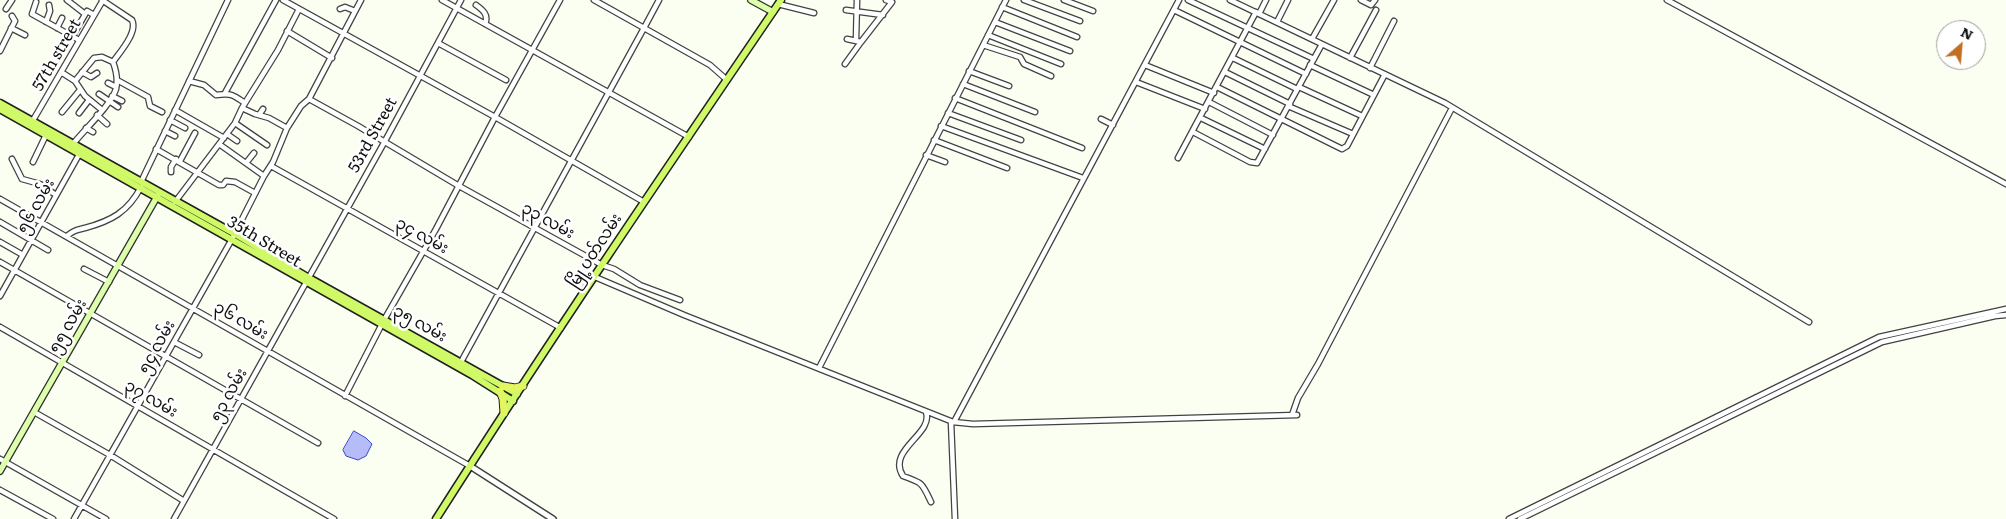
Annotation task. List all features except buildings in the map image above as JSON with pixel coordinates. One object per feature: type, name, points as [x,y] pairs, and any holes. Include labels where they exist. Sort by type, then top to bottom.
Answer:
[{"type":"highway","points":[[504,413],[501,388],[523,386]]},
{"type":"main road","points":[[751,0],[773,12]]},
{"type":"main road","name":"မြို့ပတ်လမ်း","points":[[436,519],[602,265],[780,2]]},
{"type":"main road","name":"35th Street","points":[[1,107],[73,144],[81,152]]},
{"type":"main road","name":"35th Street","points":[[32,124],[46,135],[158,194],[308,280]]},
{"type":"main road","name":"၅၅ လမ်း","points":[[0,471],[3,460],[34,412],[158,194]]},
{"type":"main road","name":"၃၅ လမ်း","points":[[308,280],[383,322],[461,362],[474,372]]},
{"type":"main road","points":[[383,322],[501,388],[517,394]]},
{"type":"main road","points":[[501,388],[513,401]]},
{"type":"street","points":[[6,10],[12,0]]},
{"type":"street","points":[[67,0],[85,14]]},
{"type":"street","points":[[73,144],[112,96],[117,80],[113,62],[129,38],[134,21],[103,0]]},
{"type":"street","name":"57th street","points":[[32,124],[103,0]]},
{"type":"street","points":[[67,236],[74,230],[84,229],[108,220],[127,209],[141,185],[156,149],[228,0]]},
{"type":"street","points":[[225,92],[276,0]]},
{"type":"street","points":[[283,0],[421,75],[644,202]]},
{"type":"street","name":"၅၄ လမ်း","points":[[74,519],[233,236],[271,166],[287,128],[300,106],[309,99],[332,58],[360,0]]},
{"type":"street","points":[[442,0],[689,137]]},
{"type":"street","name":"53rd Street","points":[[308,280],[461,0]]},
{"type":"street","points":[[345,396],[383,322],[560,0]]},
{"type":"street","points":[[594,0],[710,65],[727,80]]},
{"type":"street","points":[[461,362],[659,0]]},
{"type":"street","points":[[858,0],[856,12],[859,41]]},
{"type":"street","points":[[845,64],[859,41],[883,15],[892,1],[886,0]]},
{"type":"street","points":[[819,368],[1006,0]]},
{"type":"street","points":[[1024,0],[1080,21]]},
{"type":"street","points":[[1064,0],[1093,11]]},
{"type":"street","points":[[955,519],[953,422],[1179,0]]},
{"type":"street","points":[[1188,0],[1314,59]]},
{"type":"street","points":[[1230,0],[1452,108],[1809,322]]},
{"type":"street","points":[[1243,6],[1246,0]]},
{"type":"street","points":[[1178,158],[1240,42],[1266,0]]},
{"type":"street","points":[[1277,22],[1288,0]]},
{"type":"street","points":[[1312,39],[1334,0]]},
{"type":"street","points":[[1361,0],[1371,5],[1375,0]]},
{"type":"street","points":[[1667,0],[2006,184]]},
{"type":"street","points":[[36,2],[30,13],[79,40]]},
{"type":"street","points":[[780,2],[814,13]]},
{"type":"street","points":[[476,4],[484,11],[486,17],[485,24]]},
{"type":"street","points":[[46,22],[50,12],[49,5]]},
{"type":"street","points":[[340,9],[345,7],[355,11]]},
{"type":"street","points":[[1002,7],[1077,37]]},
{"type":"street","points":[[174,203],[235,123],[243,105],[267,70],[298,9]]},
{"type":"street","points":[[846,10],[883,15]]},
{"type":"street","points":[[1174,10],[1306,74]]},
{"type":"street","points":[[1350,58],[1376,10]]},
{"type":"street","points":[[72,37],[87,11],[94,15]]},
{"type":"street","points":[[0,51],[15,20],[12,16]]},
{"type":"street","points":[[57,28],[62,18]]},
{"type":"street","points":[[1370,68],[1394,21]]},
{"type":"street","points":[[995,22],[1070,51]]},
{"type":"street","points":[[12,28],[25,35]]},
{"type":"street","points":[[287,31],[332,58]]},
{"type":"street","points":[[988,35],[1061,64]]},
{"type":"street","points":[[846,39],[859,41]]},
{"type":"street","points":[[438,43],[506,80]]},
{"type":"street","points":[[1193,132],[1253,163],[1257,163],[1322,44]]},
{"type":"street","points":[[983,45],[1020,57],[1024,64],[1051,76]]},
{"type":"street","points":[[75,81],[94,58],[102,57],[113,62]]},
{"type":"street","points":[[1232,58],[1362,116]]},
{"type":"street","points":[[1144,65],[1214,93]]},
{"type":"street","points":[[1310,65],[1374,95]]},
{"type":"street","points":[[969,71],[1009,86]]},
{"type":"street","points":[[61,72],[75,81],[89,100],[102,110]]},
{"type":"street","points":[[82,72],[91,77],[97,72]]},
{"type":"street","points":[[1225,72],[1289,105],[1353,134]]},
{"type":"street","points":[[1217,88],[1342,149],[1345,148],[1353,134],[1384,74]]},
{"type":"street","points":[[117,80],[148,98],[150,106],[162,112]]},
{"type":"street","points":[[189,81],[206,86],[216,95],[225,92],[232,94],[243,105],[259,115],[270,118],[287,128]]},
{"type":"street","points":[[1136,82],[1205,110]]},
{"type":"street","points":[[108,83],[116,87]]},
{"type":"street","points":[[963,84],[1035,112]]},
{"type":"street","points":[[62,112],[80,90]]},
{"type":"street","points":[[99,94],[118,107]]},
{"type":"street","points":[[112,96],[122,101]]},
{"type":"street","points":[[955,98],[1082,148]]},
{"type":"street","name":"၃၃ လမ်း","points":[[309,99],[459,186],[602,265],[614,269],[640,285],[680,300]]},
{"type":"street","points":[[80,114],[89,100]]},
{"type":"street","points":[[1209,102],[1273,135]]},
{"type":"street","points":[[595,276],[684,315],[953,422],[992,423],[1294,415],[1298,398],[1318,364],[1452,108]]},
{"type":"street","points":[[259,115],[263,109]]},
{"type":"street","points":[[175,110],[237,141]]},
{"type":"street","points":[[948,112],[1021,140]]},
{"type":"street","points":[[97,115],[107,124]]},
{"type":"street","points":[[1102,118],[1113,125]]},
{"type":"street","points":[[1201,118],[1265,149]]},
{"type":"street","points":[[170,120],[185,128]]},
{"type":"street","points":[[235,123],[267,144]]},
{"type":"street","points":[[941,126],[1084,178]]},
{"type":"street","points":[[86,128],[93,132]]},
{"type":"street","points":[[165,131],[175,136]]},
{"type":"street","points":[[171,172],[171,167],[178,160],[195,133]]},
{"type":"street","points":[[33,162],[46,135]]},
{"type":"street","points":[[934,140],[1008,168]]},
{"type":"street","points":[[219,144],[264,176]]},
{"type":"street","points":[[156,149],[198,171],[219,185],[223,185],[226,181],[232,181],[255,193]]},
{"type":"street","name":"၅၆ လမ်း","points":[[0,296],[81,152]]},
{"type":"street","points":[[246,162],[254,153]]},
{"type":"street","points":[[926,155],[945,162]]},
{"type":"street","points":[[12,159],[22,179],[38,183],[56,195]]},
{"type":"street","name":"၃၄ လမ်း","points":[[271,166],[561,328]]},
{"type":"street","name":"၃၆ လမ်း","points":[[0,199],[470,466]]},
{"type":"street","points":[[0,222],[48,250]]},
{"type":"street","points":[[0,242],[23,255]]},
{"type":"street","points":[[0,262],[318,443]]},
{"type":"street","points":[[84,269],[109,282]]},
{"type":"street","name":"၅၃ လမ်း","points":[[174,519],[308,280]]},
{"type":"street","points":[[1509,519],[1879,336],[2006,309]]},
{"type":"street","points":[[1520,519],[1882,342],[1896,337],[2006,315]]},
{"type":"street","name":"၃၇ လမ်း","points":[[0,327],[334,519]]},
{"type":"street","points":[[174,342],[199,355]]},
{"type":"street","points":[[34,412],[110,455],[184,501]]},
{"type":"street","points":[[926,412],[927,421],[904,452],[899,462],[899,468],[903,476],[919,481],[923,485],[931,502]]},
{"type":"street","points":[[3,460],[106,519]]},
{"type":"street","points":[[470,466],[553,519]]},
{"type":"street","points":[[0,490],[53,519]]},
{"type":"water","points":[[354,431],[372,444],[366,456],[358,460],[346,456],[343,450]]}]
